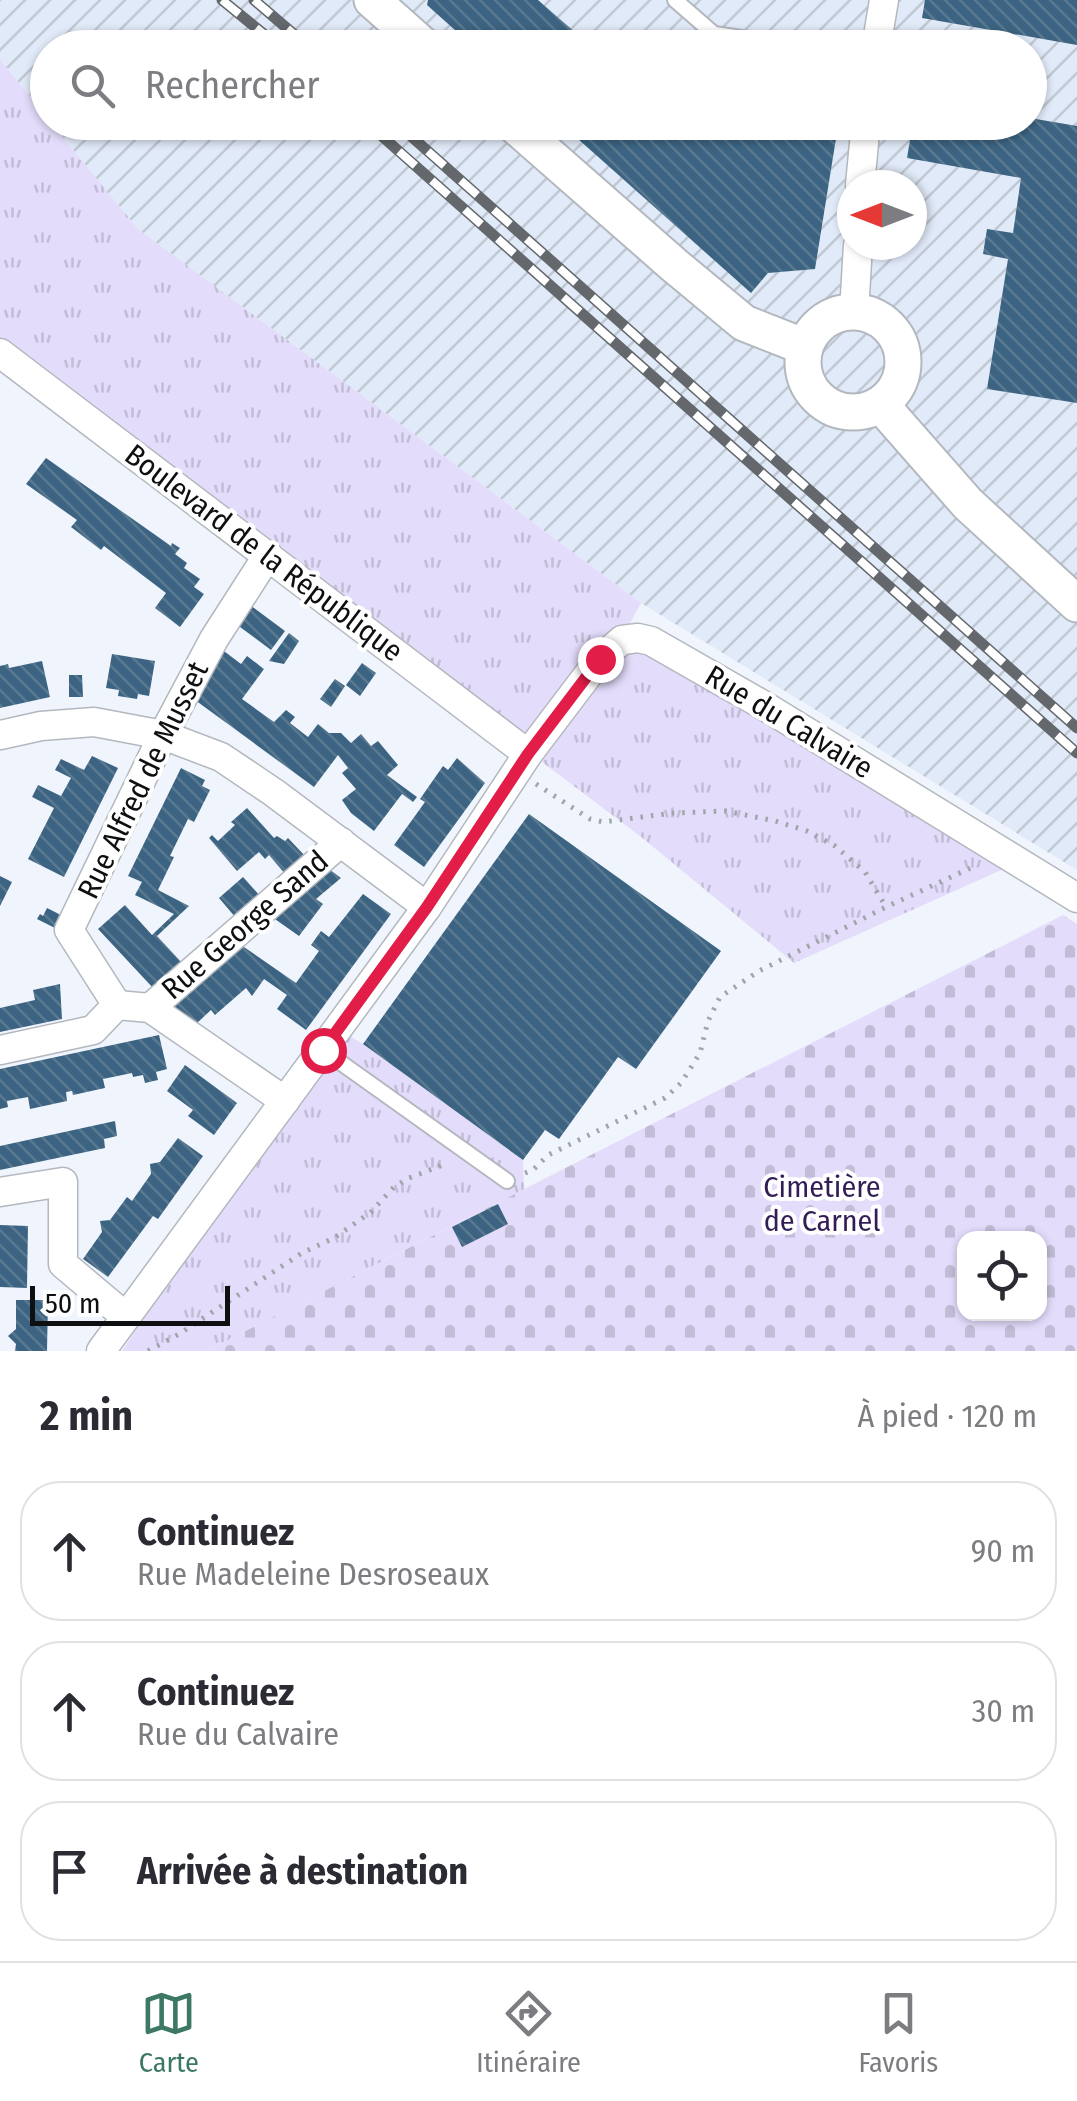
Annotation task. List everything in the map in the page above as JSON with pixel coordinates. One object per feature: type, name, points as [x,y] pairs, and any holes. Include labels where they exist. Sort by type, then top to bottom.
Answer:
[{"type":"street","points":[[372,0],[406,30]]},
{"type":"street","points":[[879,30],[884,0]]},
{"type":"street","points":[[531,140],[744,323],[805,346]]},
{"type":"street","points":[[861,170],[864,140]]},
{"type":"street","points":[[854,312],[857,260]]},
{"type":"street","points":[[854,312],[887,325],[896,335],[904,363],[897,388],[881,405],[848,413],[821,402],[811,390],[804,375],[803,359],[810,334],[826,320],[854,312]]},
{"type":"street","name":"Boulevard de la République","points":[[0,353],[268,555],[523,762]]},
{"type":"street","points":[[881,405],[968,504],[1077,604]]},
{"type":"street","name":"Rue Alfred de Musset","points":[[118,1005],[69,930],[163,735],[214,639],[268,555]]},
{"type":"street","name":"Rue du Calvaire","points":[[101,1351],[427,907],[523,762],[600,659],[622,640],[651,640],[1077,898]]},
{"type":"street","points":[[0,734],[94,722],[163,735],[221,757],[427,907]]},
{"type":"street","name":"Rue George Sand","points":[[150,1008],[340,842]]},
{"type":"street","points":[[0,1050],[93,1030],[118,1005],[150,1008],[285,1101]]},
{"type":"street","points":[[0,1192],[64,1182],[64,1264],[126,1317]]},
{"type":"lane","points":[[676,0],[710,30]]},
{"type":"lane","points":[[323,1050],[507,1181]]},
{"type":"path","points":[[523,762],[590,819],[604,822],[673,812],[726,811],[807,831],[834,846],[865,872],[886,906]]},
{"type":"path","points":[[507,1181],[533,1170],[548,1155],[665,1098],[681,1083],[700,1054],[708,1021],[720,997],[759,970],[976,865],[997,850]]},
{"type":"path","points":[[148,1351],[302,1253],[334,1238],[372,1212],[394,1187],[445,1164]]},
{"type":"shaded area","points":[[0,0],[1077,0],[1077,870],[641,603],[138,229],[65,140],[1047,140],[1047,30],[30,30],[30,97],[0,59]]},
{"type":"green space","points":[[0,59],[30,97],[30,140],[65,140],[138,229],[641,603],[622,638],[1017,863],[794,963],[640,836],[0,353]]},
{"type":"green space","name":"Cimetière de Carnel","points":[[1063,915],[1077,924],[1077,1351],[206,1351]]},
{"type":"green space","points":[[338,1029],[523,1160],[524,1189],[206,1351],[122,1351],[285,1101]]},
{"type":"building","points":[[428,0],[538,0],[572,30],[455,30],[427,5]]},
{"type":"building","points":[[925,0],[1077,0],[1077,45],[1047,40],[1047,30],[991,30],[922,18]]},
{"type":"building","points":[[1047,121],[1077,126],[1077,403],[987,389],[1008,259],[983,254],[987,229],[1013,233],[1021,178],[907,158],[910,140],[1047,140]]},
{"type":"building","points":[[579,140],[836,140],[815,269],[768,273],[751,293]]},
{"type":"building","points":[[46,458],[171,546],[172,543],[180,548],[175,554],[187,563],[184,568],[200,579],[194,587],[204,594],[180,627],[155,608],[166,593],[104,546],[101,550],[71,527],[77,520],[26,484]]},
{"type":"building","points":[[250,605],[285,631],[271,650],[236,624]]},
{"type":"building","points":[[289,633],[299,641],[284,664],[269,661]]},
{"type":"building","points":[[220,648],[241,664],[247,656],[264,669],[242,699],[274,722],[286,710],[295,717],[290,723],[308,737],[318,724],[329,733],[341,733],[351,743],[361,734],[371,746],[378,741],[398,765],[387,775],[417,797],[413,802],[402,794],[374,831],[351,813],[342,800],[356,789],[342,773],[348,768],[338,755],[314,787],[195,700]]},
{"type":"building","points":[[112,654],[155,661],[149,696],[118,696],[119,690],[106,688]]},
{"type":"building","points":[[42,661],[50,697],[0,708],[0,666],[8,664],[9,668]]},
{"type":"building","points":[[362,663],[376,673],[360,696],[346,685]]},
{"type":"building","points":[[69,675],[82,675],[83,697],[69,697]]},
{"type":"building","points":[[335,679],[345,686],[331,707],[320,699]]},
{"type":"building","points":[[92,756],[118,768],[64,877],[28,859],[54,808],[32,797],[38,785],[61,796],[71,778],[55,770],[61,759],[84,770]]},
{"type":"building","points":[[457,758],[485,783],[424,867],[394,845],[425,802],[420,799],[443,766],[448,770]]},
{"type":"building","points":[[181,768],[205,780],[202,786],[210,790],[194,822],[188,819],[158,890],[189,906],[157,936],[183,964],[154,989],[98,929],[125,905],[152,935],[174,914],[135,895],[142,882],[128,876]]},
{"type":"building","points":[[247,808],[274,838],[288,838],[306,857],[286,875],[269,855],[265,859],[259,852],[237,871],[209,838],[212,835],[218,841]]},
{"type":"building","points":[[529,814],[721,951],[636,1069],[618,1057],[559,1139],[545,1130],[523,1160],[363,1044]]},
{"type":"building","points":[[329,869],[341,878],[316,899],[323,904],[299,936],[272,917]]},
{"type":"building","points":[[0,876],[12,882],[0,906]]},
{"type":"building","points":[[243,877],[261,897],[236,918],[219,898]]},
{"type":"building","points":[[363,894],[391,914],[306,1030],[277,1009],[287,995],[264,979],[252,996],[246,988],[215,1015],[211,1010],[196,1024],[171,1005],[241,945],[296,983],[319,951],[311,945],[321,931],[329,937]]},
{"type":"building","points":[[47,908],[63,916],[57,929],[37,919]]},
{"type":"building","points":[[60,984],[62,1019],[0,1032],[0,1008],[35,1000],[33,990]]},
{"type":"building","points":[[159,1035],[167,1069],[156,1072],[158,1080],[145,1083],[143,1075],[133,1077],[132,1073],[103,1079],[105,1088],[73,1095],[72,1091],[66,1092],[67,1101],[30,1109],[28,1097],[7,1101],[8,1107],[0,1109],[0,1069]]},
{"type":"building","points":[[185,1065],[237,1103],[214,1135],[188,1116],[193,1110],[167,1091]]},
{"type":"building","points":[[115,1121],[117,1136],[104,1139],[105,1148],[0,1170],[0,1146]]},
{"type":"building","points":[[178,1138],[203,1156],[158,1219],[153,1216],[108,1277],[83,1259],[102,1232],[100,1221],[110,1220],[127,1197],[132,1201],[151,1174],[150,1164],[160,1162]]},
{"type":"building","points":[[498,1204],[508,1224],[462,1247],[452,1227]]},
{"type":"building","points":[[0,1225],[28,1226],[27,1288],[0,1287]]},
{"type":"building","points":[[16,1300],[48,1300],[47,1351],[15,1351],[16,1344],[8,1336],[16,1329]]},
{"type":"railway","points":[[222,0],[259,30]]},
{"type":"railway","points":[[254,0],[289,30]]},
{"type":"railway","points":[[386,140],[1077,753]]},
{"type":"railway","points":[[415,140],[1077,728]]},
{"type":"route","points":[[323,1050],[427,907],[528,754],[600,659]]}]
